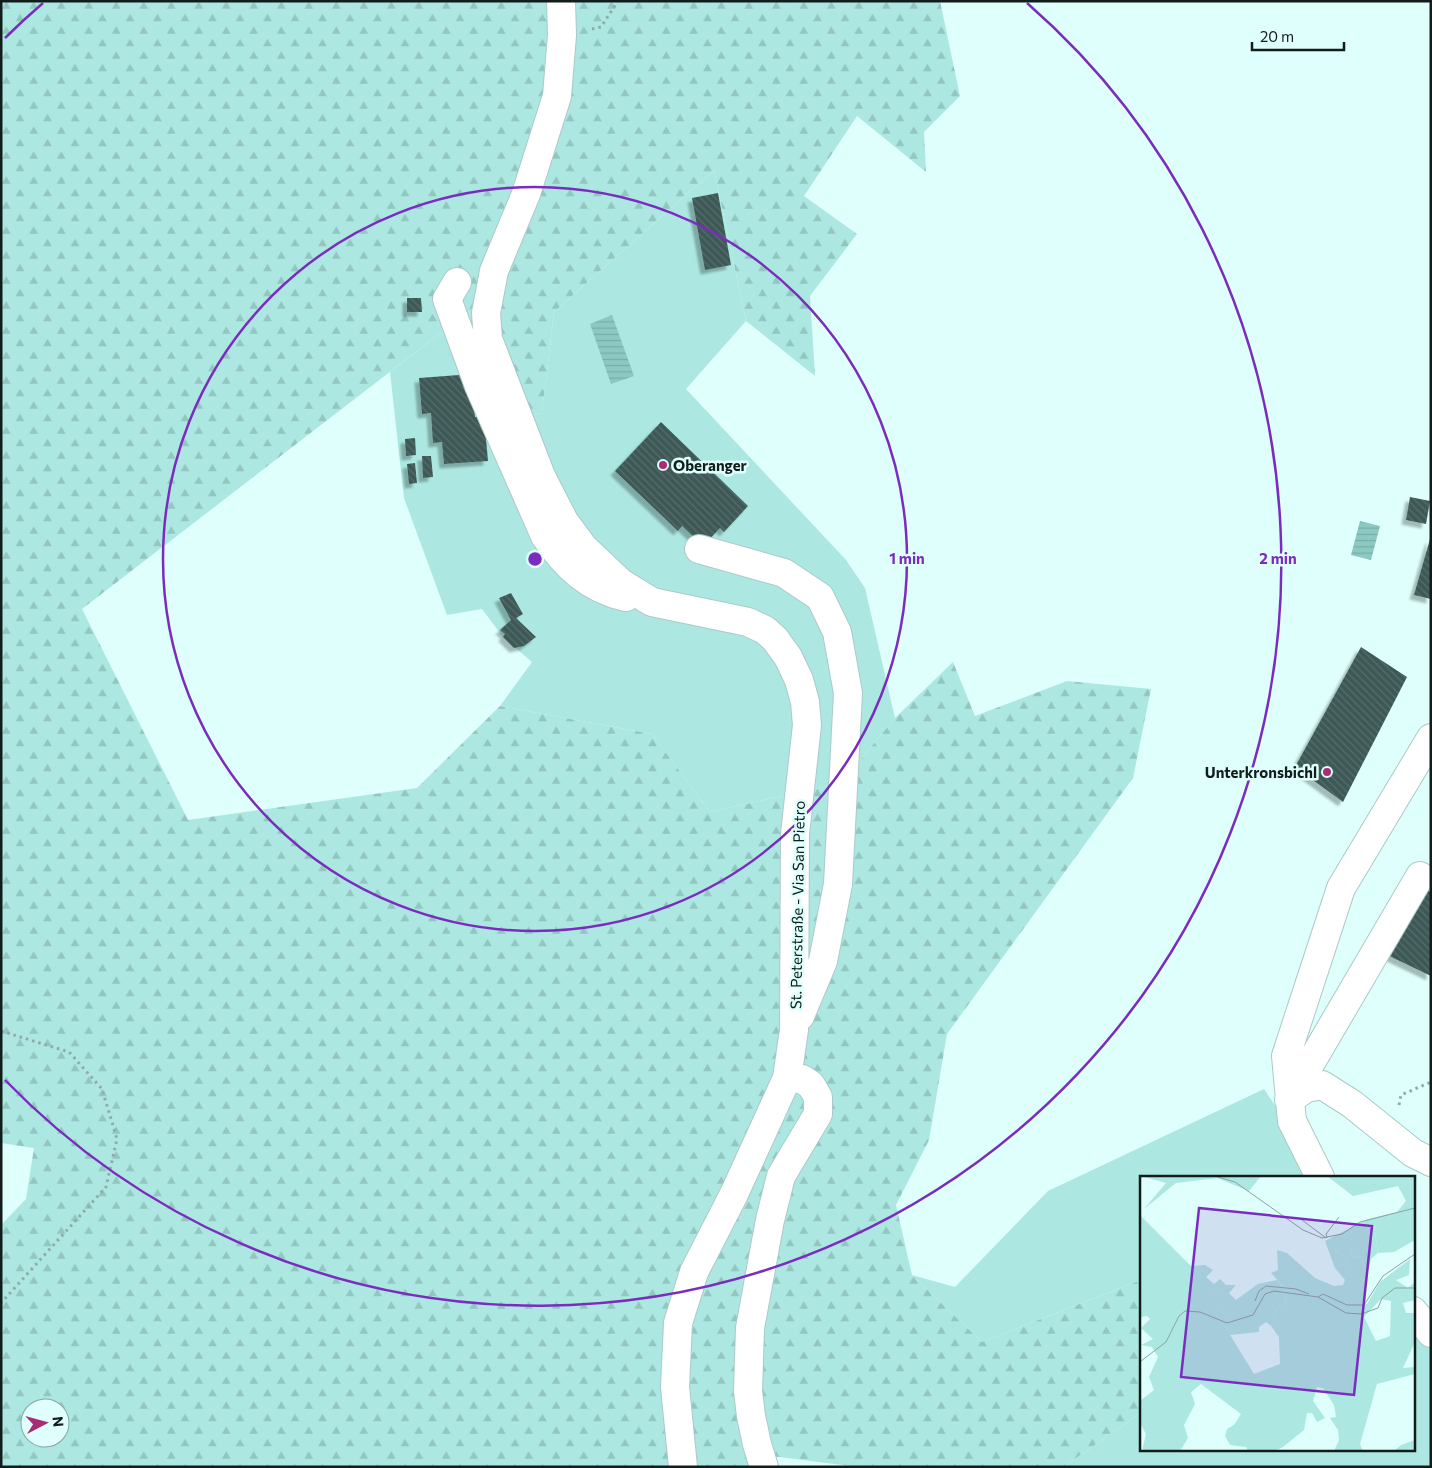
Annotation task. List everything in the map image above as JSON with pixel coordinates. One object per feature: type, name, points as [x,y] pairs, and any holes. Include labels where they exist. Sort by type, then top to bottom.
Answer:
[{"type":"street","name":"St. Peterstraße - Via San Pietro","points":[[560,1],[562,36],[557,96],[526,194],[494,271],[486,313],[488,338],[541,476],[564,521],[584,548],[603,568],[652,602],[748,622],[765,630],[775,639],[788,657],[799,680],[805,702],[807,725],[795,834],[794,1030],[787,1078],[734,1194],[694,1272],[678,1323],[675,1387],[683,1467]]},
{"type":"street","points":[[457,282],[447,299],[479,386],[545,536],[557,555],[576,573],[592,584],[617,595],[652,602]]},
{"type":"street","points":[[700,549],[784,572],[820,597],[837,632],[848,693],[838,884],[823,961],[794,1030]]},
{"type":"street","points":[[1320,1176],[1292,1121],[1286,1056],[1341,888],[1431,738]]},
{"type":"street","points":[[1289,1100],[1420,876]]},
{"type":"street","points":[[764,1467],[757,1444],[748,1391],[750,1328],[770,1220],[782,1176],[818,1114],[818,1097],[811,1085],[802,1078],[787,1078]]},
{"type":"street","points":[[1289,1100],[1306,1088],[1322,1085],[1352,1104],[1413,1153],[1431,1162]]},
{"type":"street","points":[[1414,1312],[1431,1333]]},
{"type":"path","points":[[1,1031],[69,1052],[102,1089],[117,1139],[106,1187],[1,1303]]},
{"type":"green space","points":[[1,1],[940,1],[960,96],[924,132],[926,172],[857,116],[804,196],[857,234],[810,296],[815,376],[746,321],[714,170],[554,312],[542,413],[520,419],[469,311],[82,609],[188,820],[417,788],[500,706],[652,734],[710,812],[841,783],[895,718],[953,662],[975,716],[1067,681],[1151,689],[1133,778],[947,1034],[929,1140],[896,1205],[912,1275],[982,1342],[1140,1280],[1140,1414],[1063,1467],[858,1467],[771,1456],[771,1467],[1,1467],[1,1225],[26,1199],[34,1148],[1,1143]]},
{"type":"green space","points":[[714,170],[746,321],[686,389],[846,560],[865,588],[895,718],[841,783],[710,812],[652,734],[500,706],[532,662],[503,637],[482,609],[447,615],[404,498],[390,372],[469,311],[520,419],[542,413],[554,312]]},
{"type":"green space","points":[[1264,1089],[1322,1176],[1140,1176],[1140,1280],[982,1342],[912,1275],[955,1287],[1048,1191]]},
{"type":"green space","points":[[1414,1313],[1431,1338],[1431,1467],[1063,1467],[1140,1414],[1140,1450],[1414,1450]]},
{"type":"shaded area","points":[[612,315],[634,376],[611,384],[590,324]]},
{"type":"shaded area","points":[[1360,521],[1380,526],[1371,560],[1351,555]]},
{"type":"building","points":[[718,193],[731,265],[705,270],[692,198]]},
{"type":"building","points":[[407,298],[421,298],[422,312],[407,312]]},
{"type":"building","points":[[472,374],[475,417],[484,416],[488,461],[444,464],[442,442],[433,443],[431,413],[422,414],[419,378]]},
{"type":"building","points":[[661,422],[748,506],[724,532],[720,528],[703,546],[682,526],[678,531],[615,471]]},
{"type":"building","points":[[415,438],[416,455],[406,456],[405,439]]},
{"type":"building","points":[[422,456],[431,456],[433,477],[423,478]]},
{"type":"building","points":[[415,463],[417,483],[409,484],[407,464]]},
{"type":"building","points":[[1410,497],[1430,501],[1426,524],[1406,520]]},
{"type":"building","points":[[1431,539],[1431,599],[1414,595]]},
{"type":"building","points":[[511,593],[523,614],[516,618],[536,637],[524,646],[514,648],[503,637],[505,634],[500,630],[511,620],[499,598]]},
{"type":"building","points":[[1361,647],[1407,677],[1343,802],[1295,767]]},
{"type":"building","points":[[1416,885],[1431,892],[1431,976],[1383,953]]},
{"type":"place","name":"Oberanger","points":[[663,465]]},
{"type":"place","name":"Unterkronsbichl","points":[[1327,772]]}]
